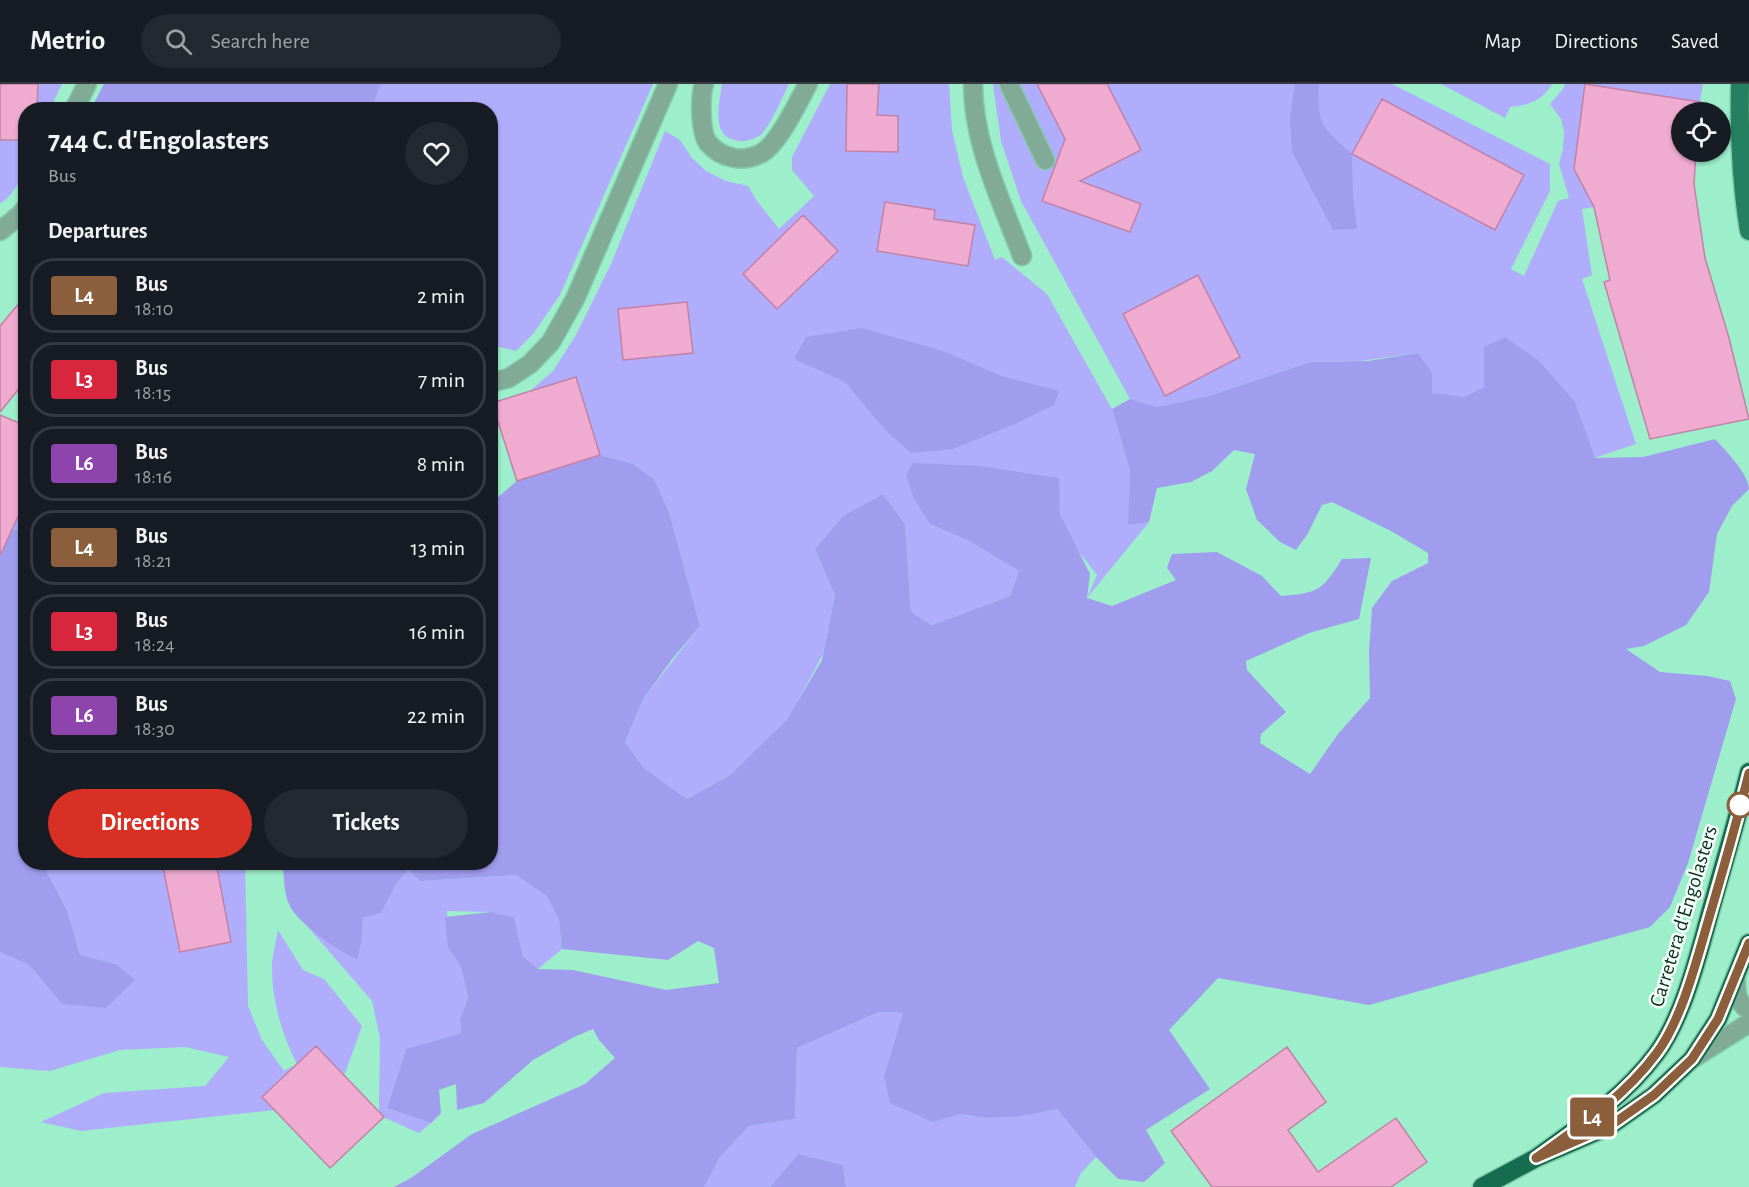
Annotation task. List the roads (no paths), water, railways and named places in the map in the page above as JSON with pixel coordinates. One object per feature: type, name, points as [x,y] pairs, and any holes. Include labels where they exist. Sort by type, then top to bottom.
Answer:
[{"type":"highway","name":"Carretera d'Engolasters","points":[[1536,1158],[1587,1122],[1622,1092],[1657,1053],[1679,1011],[1697,959],[1749,772]]},
{"type":"highway","name":"Carretera d'Engolasters","points":[[1482,1187],[1536,1158],[1610,1126],[1654,1095],[1692,1059],[1718,1019],[1749,943]]},
{"type":"main road","points":[[1740,84],[1744,198],[1749,231]]},
{"type":"street","points":[[78,102],[87,84]]},
{"type":"street","points":[[498,381],[509,378],[530,364],[551,342],[575,298],[668,84]]},
{"type":"street","points":[[704,84],[701,117],[707,141],[724,156],[744,159],[764,152],[781,133],[808,84]]},
{"type":"street","points":[[973,84],[980,140],[1022,256]]},
{"type":"street","points":[[1009,84],[1045,160]]},
{"type":"street","points":[[0,231],[18,216]]},
{"type":"street","points":[[1736,975],[1736,996],[1742,1006],[1749,1010]]},
{"type":"street","points":[[1692,1059],[1749,1023]]}]
